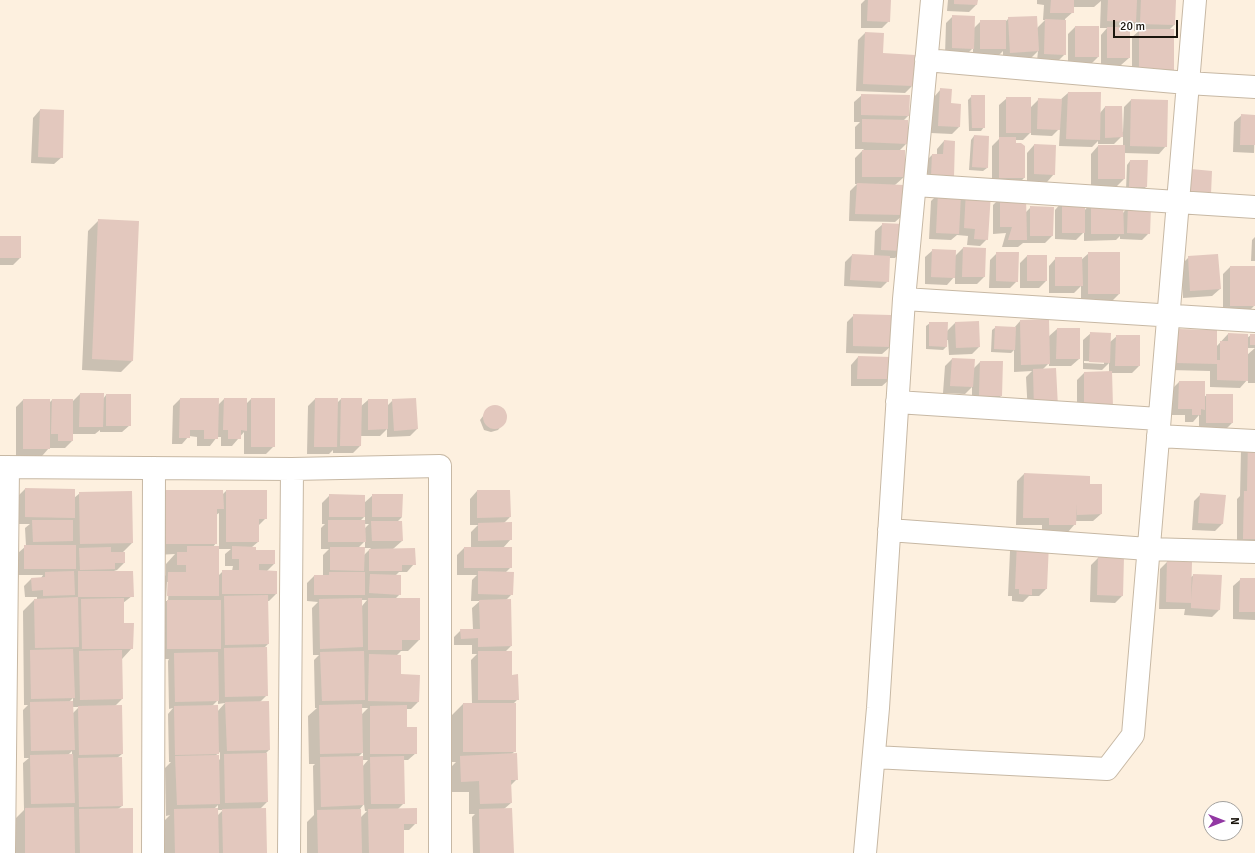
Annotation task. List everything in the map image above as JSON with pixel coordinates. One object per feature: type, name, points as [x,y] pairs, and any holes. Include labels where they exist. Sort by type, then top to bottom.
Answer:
[{"type":"street","points":[[865,853],[874,757],[904,299],[932,0]]},
{"type":"street","points":[[874,757],[1107,769],[1133,735],[1194,0]]},
{"type":"street","points":[[926,60],[1187,83],[1255,87]]},
{"type":"street","points":[[915,185],[1255,207]]},
{"type":"street","points":[[904,299],[1255,321]]},
{"type":"street","points":[[897,402],[1158,428],[1255,441]]},
{"type":"street","points":[[4,853],[4,467],[292,469],[440,466],[440,853]]},
{"type":"street","points":[[153,853],[154,468]]},
{"type":"street","points":[[289,853],[292,469]]},
{"type":"street","points":[[889,530],[1148,549],[1255,552]]},
{"type":"building","points":[[868,0],[891,0],[890,22],[867,21]]},
{"type":"building","points":[[954,0],[978,0],[977,5],[954,4]]},
{"type":"building","points":[[1051,0],[1074,0],[1074,13],[1050,13]]},
{"type":"building","points":[[1108,0],[1137,0],[1136,22],[1107,21]]},
{"type":"building","points":[[1141,0],[1176,0],[1175,25],[1140,24]]},
{"type":"building","points":[[952,15],[975,16],[974,49],[952,48]]},
{"type":"building","points":[[1037,16],[1039,51],[1010,53],[1008,17]]},
{"type":"building","points":[[1045,19],[1066,20],[1066,55],[1044,54]]},
{"type":"building","points":[[980,20],[1006,20],[1006,49],[980,49]]},
{"type":"building","points":[[1075,26],[1099,26],[1099,57],[1075,57]]},
{"type":"building","points":[[1107,27],[1130,27],[1130,58],[1107,58]]},
{"type":"building","points":[[1139,29],[1174,29],[1174,70],[1139,69]]},
{"type":"building","points":[[865,32],[884,33],[883,53],[915,55],[913,86],[863,84]]},
{"type":"building","points":[[940,88],[952,89],[951,103],[961,104],[960,127],[938,126]]},
{"type":"building","points":[[1068,92],[1101,92],[1100,140],[1066,139]]},
{"type":"building","points":[[861,94],[910,95],[909,116],[861,115]]},
{"type":"building","points":[[971,95],[985,95],[985,128],[972,128]]},
{"type":"building","points":[[1006,97],[1031,97],[1031,133],[1006,133]]},
{"type":"building","points":[[1038,98],[1062,99],[1060,130],[1037,129]]},
{"type":"building","points":[[1131,99],[1168,100],[1167,147],[1130,146]]},
{"type":"building","points":[[1105,106],[1122,106],[1123,137],[1105,138]]},
{"type":"building","points":[[40,109],[64,110],[63,158],[38,157]]},
{"type":"building","points":[[1241,114],[1255,115],[1255,145],[1240,145]]},
{"type":"building","points":[[862,119],[908,120],[908,144],[862,142]]},
{"type":"building","points":[[974,135],[989,136],[988,168],[972,167]]},
{"type":"building","points":[[999,137],[1016,137],[1016,143],[1021,143],[1025,146],[1025,178],[999,178]]},
{"type":"building","points":[[944,140],[955,141],[954,177],[931,177],[932,154],[943,154]]},
{"type":"building","points":[[1034,144],[1056,145],[1055,175],[1034,174]]},
{"type":"building","points":[[1098,145],[1125,145],[1125,179],[1098,179]]},
{"type":"building","points":[[862,150],[905,150],[905,177],[862,177]]},
{"type":"building","points":[[1130,160],[1148,160],[1147,187],[1129,187]]},
{"type":"building","points":[[1191,169],[1212,171],[1211,194],[1189,192]]},
{"type":"building","points":[[857,183],[904,185],[904,215],[855,214]]},
{"type":"building","points":[[966,191],[991,193],[988,240],[974,239],[975,229],[964,228]]},
{"type":"building","points":[[938,193],[961,194],[959,234],[936,233]]},
{"type":"building","points":[[1000,197],[1026,197],[1027,240],[1008,240],[1012,227],[1000,227]]},
{"type":"building","points":[[1062,201],[1085,202],[1085,233],[1062,233]]},
{"type":"building","points":[[1091,202],[1123,202],[1124,234],[1091,234]]},
{"type":"building","points":[[1030,206],[1054,207],[1053,236],[1030,236]]},
{"type":"building","points":[[1128,206],[1151,207],[1150,234],[1127,233]]},
{"type":"building","points":[[98,219],[139,221],[133,361],[92,359]]},
{"type":"building","points":[[882,223],[904,224],[903,251],[881,250]]},
{"type":"building","points":[[0,236],[21,236],[21,258],[0,258]]},
{"type":"building","points":[[963,247],[986,248],[985,277],[962,277]]},
{"type":"building","points":[[932,249],[956,250],[955,278],[931,277]]},
{"type":"building","points":[[996,252],[1019,252],[1018,282],[996,281]]},
{"type":"building","points":[[1088,252],[1120,252],[1120,294],[1088,294]]},
{"type":"building","points":[[852,254],[890,256],[889,282],[850,280]]},
{"type":"building","points":[[1218,254],[1221,289],[1190,291],[1188,256]]},
{"type":"building","points":[[1027,255],[1047,255],[1047,281],[1027,281]]},
{"type":"building","points":[[1055,257],[1082,257],[1083,286],[1055,286]]},
{"type":"building","points":[[1230,266],[1255,266],[1255,306],[1230,306]]},
{"type":"building","points":[[853,314],[891,315],[891,347],[853,346]]},
{"type":"building","points":[[1049,319],[1050,364],[1021,365],[1020,320]]},
{"type":"building","points":[[979,321],[980,347],[956,348],[955,322]]},
{"type":"building","points":[[929,322],[948,322],[947,347],[929,346]]},
{"type":"building","points":[[995,326],[1016,327],[1015,350],[994,349]]},
{"type":"building","points":[[1057,328],[1080,328],[1080,359],[1056,359]]},
{"type":"building","points":[[1178,329],[1217,330],[1217,360],[1220,360],[1220,341],[1228,341],[1228,333],[1248,334],[1248,381],[1217,380],[1217,364],[1177,363]]},
{"type":"building","points":[[1090,332],[1111,333],[1110,363],[1089,362]]},
{"type":"building","points":[[1250,334],[1255,334],[1255,345],[1250,345]]},
{"type":"building","points":[[1116,335],[1140,335],[1140,366],[1115,366]]},
{"type":"building","points":[[858,356],[891,357],[891,379],[857,379]]},
{"type":"building","points":[[952,358],[975,359],[973,387],[950,386]]},
{"type":"building","points":[[980,361],[1003,361],[1002,396],[979,396]]},
{"type":"building","points":[[1056,368],[1058,407],[1034,408],[1033,369]]},
{"type":"building","points":[[1112,371],[1113,407],[1084,407],[1084,372]]},
{"type":"building","points":[[1179,381],[1205,381],[1205,410],[1201,409],[1201,415],[1192,415],[1192,409],[1178,409]]},
{"type":"building","points":[[80,393],[104,393],[103,427],[79,427]]},
{"type":"building","points":[[106,394],[131,394],[131,426],[106,426]]},
{"type":"building","points":[[1206,394],[1233,394],[1233,423],[1206,423]]},
{"type":"building","points":[[180,398],[219,398],[218,439],[204,439],[204,430],[190,430],[190,438],[179,438]]},
{"type":"building","points":[[224,398],[247,398],[247,431],[241,430],[241,439],[228,439],[228,430],[223,430]]},
{"type":"building","points":[[251,398],[275,398],[275,447],[251,447]]},
{"type":"building","points":[[315,398],[338,398],[337,447],[314,447]]},
{"type":"building","points":[[341,398],[362,398],[361,446],[340,446]]},
{"type":"building","points":[[416,398],[418,429],[394,431],[392,399]]},
{"type":"building","points":[[23,399],[50,399],[50,449],[23,449]]},
{"type":"building","points":[[52,399],[73,399],[73,441],[58,441],[58,434],[51,434]]},
{"type":"building","points":[[368,399],[388,399],[388,429],[368,430]]},
{"type":"building","points":[[495,405],[504,408],[507,417],[504,426],[495,429],[486,426],[483,417],[486,408]]},
{"type":"building","points":[[1248,441],[1255,442],[1255,539],[1243,539],[1244,491],[1247,491]]},
{"type":"building","points":[[1024,473],[1090,476],[1090,484],[1102,484],[1102,514],[1077,515],[1077,503],[1076,525],[1049,525],[1049,518],[1023,518]]},
{"type":"building","points":[[25,488],[75,489],[75,518],[25,517]]},
{"type":"building","points":[[165,490],[223,490],[224,509],[217,509],[217,544],[166,544]]},
{"type":"building","points":[[226,490],[267,490],[267,519],[259,519],[259,542],[226,542]]},
{"type":"building","points":[[477,490],[510,490],[511,517],[477,518]]},
{"type":"building","points":[[132,491],[133,543],[80,544],[79,492]]},
{"type":"building","points":[[1200,493],[1226,495],[1223,524],[1198,523]]},
{"type":"building","points":[[329,494],[365,495],[365,517],[329,517]]},
{"type":"building","points":[[372,494],[403,494],[402,517],[372,517]]},
{"type":"building","points":[[32,520],[73,520],[73,541],[33,542]]},
{"type":"building","points":[[328,520],[365,520],[366,542],[328,542]]},
{"type":"building","points":[[371,521],[402,521],[403,541],[372,541]]},
{"type":"building","points":[[512,522],[512,540],[478,541],[478,523]]},
{"type":"building","points":[[1017,542],[1049,543],[1047,589],[1032,589],[1032,595],[1019,594],[1019,589],[1015,589]]},
{"type":"building","points":[[24,545],[76,545],[76,569],[24,569]]},
{"type":"building","points":[[187,546],[219,546],[219,596],[167,596],[168,572],[186,572],[186,565],[177,565],[177,552],[187,552]]},
{"type":"building","points":[[232,546],[256,547],[256,550],[275,550],[275,564],[259,564],[259,570],[277,571],[277,594],[222,594],[222,570],[239,570],[239,559],[232,559]]},
{"type":"building","points":[[111,547],[111,552],[125,552],[125,563],[115,563],[115,569],[80,570],[79,548]]},
{"type":"building","points":[[330,547],[365,547],[364,571],[330,570]]},
{"type":"building","points":[[464,547],[512,547],[512,568],[464,568]]},
{"type":"building","points":[[415,548],[416,565],[402,565],[402,571],[369,571],[369,549]]},
{"type":"building","points":[[1098,557],[1124,557],[1123,596],[1097,595]]},
{"type":"building","points":[[1167,561],[1192,562],[1191,600],[1193,574],[1222,575],[1220,610],[1191,608],[1191,603],[1166,602]]},
{"type":"building","points":[[74,571],[75,595],[43,596],[43,590],[32,591],[31,578],[45,577],[45,572]]},
{"type":"building","points":[[78,571],[133,571],[134,597],[78,597]]},
{"type":"building","points":[[478,571],[514,572],[513,595],[478,594]]},
{"type":"building","points":[[329,572],[365,572],[365,595],[314,595],[314,575],[329,575]]},
{"type":"building","points":[[370,574],[401,575],[401,595],[369,593]]},
{"type":"building","points":[[1240,578],[1255,578],[1255,612],[1239,612]]},
{"type":"building","points":[[268,595],[269,644],[225,645],[224,596]]},
{"type":"building","points":[[78,597],[79,647],[35,648],[34,599]]},
{"type":"building","points":[[124,598],[124,623],[134,623],[133,649],[82,649],[81,599]]},
{"type":"building","points":[[362,598],[363,647],[320,649],[319,599]]},
{"type":"building","points":[[368,598],[420,598],[420,640],[402,640],[402,650],[368,650]]},
{"type":"building","points":[[511,599],[512,646],[478,647],[478,638],[461,639],[460,629],[480,629],[479,600]]},
{"type":"building","points":[[167,600],[221,600],[221,649],[167,649]]},
{"type":"building","points":[[267,647],[268,696],[225,697],[224,648]]},
{"type":"building","points":[[73,649],[75,698],[31,699],[30,650]]},
{"type":"building","points":[[122,650],[123,699],[80,700],[79,651]]},
{"type":"building","points":[[364,651],[365,700],[322,701],[320,652]]},
{"type":"building","points":[[478,651],[512,651],[512,675],[518,674],[519,700],[478,700]]},
{"type":"building","points":[[218,652],[219,701],[175,702],[174,653]]},
{"type":"building","points":[[369,654],[401,655],[401,674],[420,675],[419,702],[368,701]]},
{"type":"building","points":[[73,701],[75,750],[31,751],[30,702]]},
{"type":"building","points":[[269,701],[270,750],[227,751],[225,702]]},
{"type":"building","points":[[463,703],[516,703],[516,752],[463,752]]},
{"type":"building","points":[[362,704],[363,753],[320,754],[319,705]]},
{"type":"building","points":[[122,705],[123,754],[79,755],[78,706]]},
{"type":"building","points":[[218,705],[219,754],[175,755],[174,706]]},
{"type":"building","points":[[407,705],[407,727],[417,727],[417,754],[370,754],[370,706]]},
{"type":"building","points":[[267,753],[268,802],[225,803],[224,754]]},
{"type":"building","points":[[517,753],[518,780],[511,780],[512,803],[480,804],[479,781],[461,782],[460,756]]},
{"type":"building","points":[[73,754],[75,803],[31,804],[30,755]]},
{"type":"building","points":[[219,755],[220,804],[177,805],[175,756]]},
{"type":"building","points":[[363,756],[364,805],[321,807],[320,757]]},
{"type":"building","points":[[404,756],[405,804],[371,804],[370,757]]},
{"type":"building","points":[[122,757],[123,806],[79,807],[78,758]]},
{"type":"building","points":[[74,807],[75,853],[25,853],[25,808]]},
{"type":"building","points":[[133,808],[133,853],[80,853],[79,809]]},
{"type":"building","points":[[218,808],[219,853],[175,853],[174,809]]},
{"type":"building","points":[[266,808],[267,853],[223,853],[222,809]]},
{"type":"building","points":[[417,808],[417,824],[404,824],[404,853],[369,853],[368,809]]},
{"type":"building","points":[[512,808],[514,853],[480,853],[479,809]]},
{"type":"building","points":[[361,809],[362,853],[318,853],[317,810]]}]
